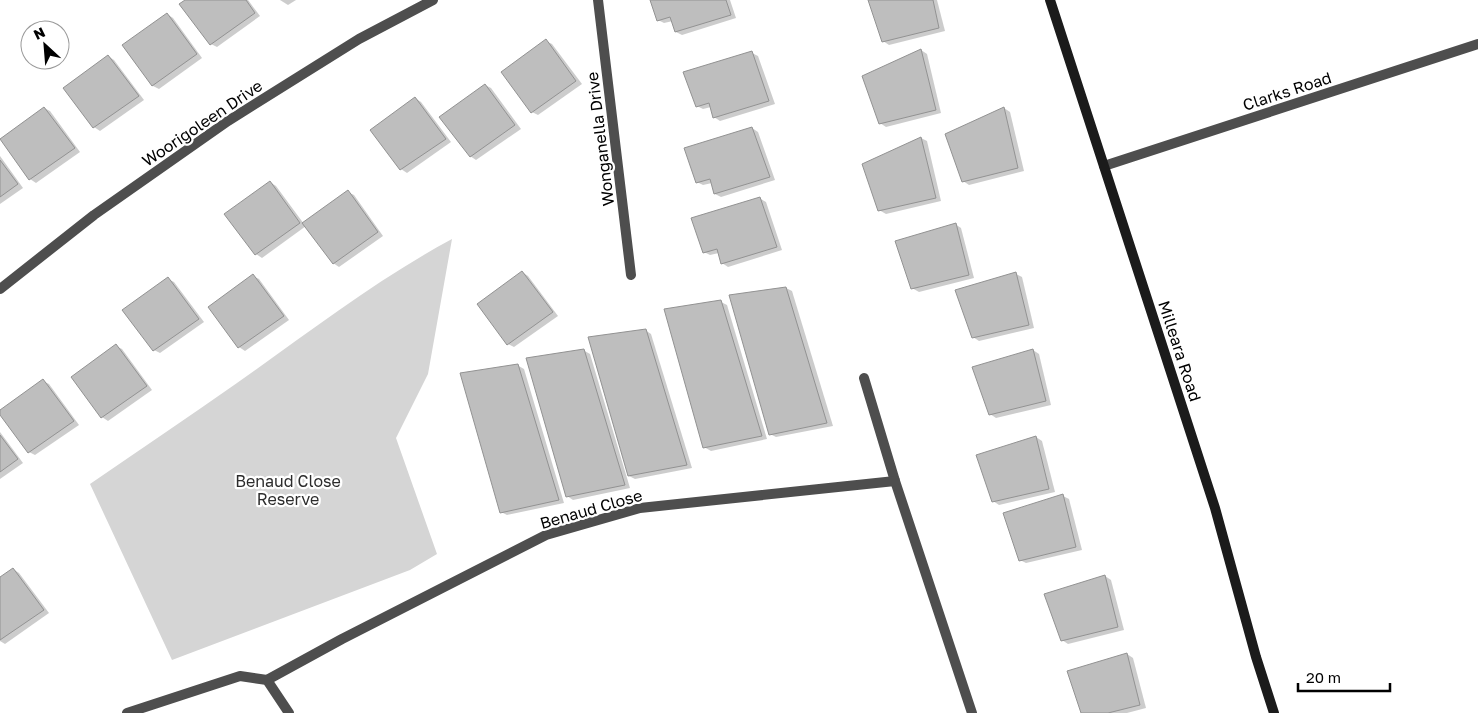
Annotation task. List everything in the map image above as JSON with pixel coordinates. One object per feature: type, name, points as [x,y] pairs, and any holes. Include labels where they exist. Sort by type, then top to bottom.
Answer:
[{"type":"main road","name":"Milleara Road","points":[[1050,0],[1215,508],[1256,657],[1274,713]]},
{"type":"street","name":"Woorigoleen Drive","points":[[0,289],[94,215],[228,121],[359,39],[433,0]]},
{"type":"street","name":"Wonganella Drive","points":[[598,0],[631,275]]},
{"type":"street","name":"Clarks Road","points":[[1104,166],[1478,44]]},
{"type":"street","points":[[864,378],[895,481],[972,713]]},
{"type":"street","name":"Benaud Close","points":[[267,680],[342,639],[546,535],[640,508],[895,481]]},
{"type":"street","points":[[127,713],[240,676],[267,680],[289,713]]},
{"type":"green space","name":"Benaud Close Reserve","points":[[452,239],[428,374],[396,438],[437,554],[410,570],[172,660],[90,484],[219,396],[369,289]]},
{"type":"building","points":[[185,0],[246,0],[255,13],[210,45],[179,4]]},
{"type":"building","points":[[650,0],[726,0],[731,15],[675,32],[670,17],[657,21]]},
{"type":"building","points":[[868,0],[933,0],[939,28],[882,42]]},
{"type":"building","points":[[167,13],[197,54],[152,86],[122,45]]},
{"type":"building","points":[[546,39],[576,81],[531,113],[501,72]]},
{"type":"building","points":[[921,49],[936,110],[879,124],[862,76]]},
{"type":"building","points":[[752,51],[769,101],[713,118],[709,103],[696,107],[683,72]]},
{"type":"building","points":[[108,55],[139,96],[93,128],[63,88]]},
{"type":"building","points":[[485,84],[515,125],[470,157],[439,117]]},
{"type":"building","points":[[415,97],[446,139],[400,170],[370,130]]},
{"type":"building","points":[[44,107],[75,148],[29,180],[0,139]]},
{"type":"building","points":[[1004,107],[1018,168],[962,182],[945,134]]},
{"type":"building","points":[[752,127],[770,177],[714,194],[710,179],[696,183],[684,148]]},
{"type":"building","points":[[921,137],[936,198],[878,211],[862,164]]},
{"type":"building","points":[[0,160],[18,184],[0,197]]},
{"type":"building","points":[[270,181],[300,223],[255,255],[224,214]]},
{"type":"building","points":[[348,190],[378,232],[333,264],[302,223]]},
{"type":"building","points":[[760,197],[777,247],[721,264],[717,249],[703,253],[691,218]]},
{"type":"building","points":[[956,223],[969,275],[911,289],[895,241]]},
{"type":"building","points":[[522,271],[553,312],[507,345],[477,304]]},
{"type":"building","points":[[1016,272],[1029,325],[972,338],[955,290]]},
{"type":"building","points":[[253,274],[284,316],[238,348],[208,307]]},
{"type":"building","points":[[168,277],[199,319],[153,351],[122,310]]},
{"type":"building","points":[[786,287],[827,423],[769,435],[729,295]]},
{"type":"building","points":[[721,300],[762,436],[703,448],[664,309]]},
{"type":"building","points":[[646,329],[687,465],[628,476],[588,337]]},
{"type":"building","points":[[116,344],[147,386],[101,418],[71,377]]},
{"type":"building","points":[[584,349],[625,485],[566,497],[526,358]]},
{"type":"building","points":[[1033,349],[1046,401],[989,415],[972,367]]},
{"type":"building","points":[[518,364],[559,500],[500,513],[460,373]]},
{"type":"building","points":[[43,379],[74,421],[28,453],[0,415],[0,410]]},
{"type":"building","points":[[0,435],[18,459],[0,472]]},
{"type":"building","points":[[1036,436],[1049,489],[992,502],[976,455]]},
{"type":"building","points":[[1063,494],[1076,547],[1019,561],[1003,513]]},
{"type":"building","points":[[13,568],[44,610],[0,640],[0,577]]},
{"type":"building","points":[[1105,575],[1118,627],[1061,641],[1044,594]]},
{"type":"building","points":[[1127,653],[1140,705],[1108,713],[1081,713],[1067,671]]}]
